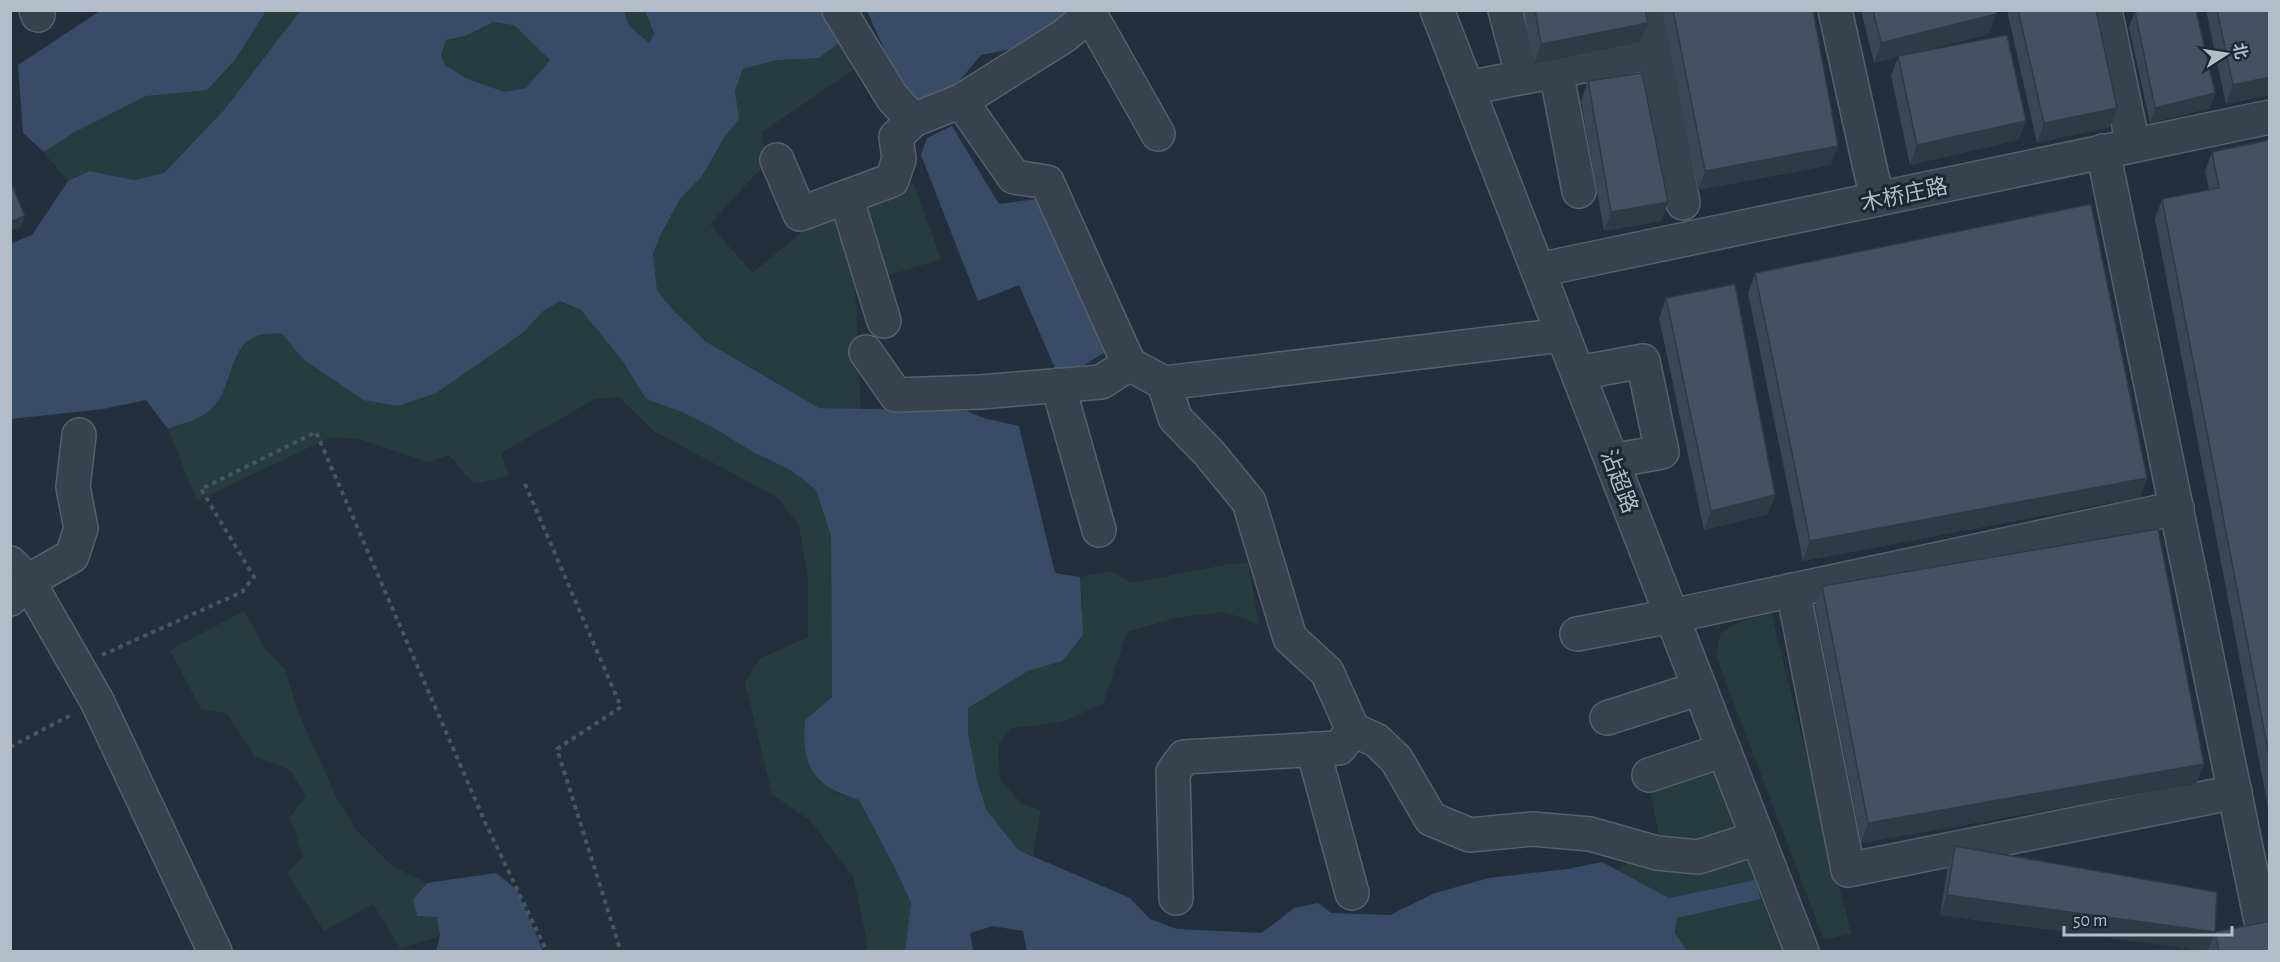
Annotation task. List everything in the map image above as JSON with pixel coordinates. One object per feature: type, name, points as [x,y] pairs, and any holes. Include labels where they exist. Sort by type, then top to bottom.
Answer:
[{"type":"street","points":[[839,10],[891,97],[913,120]]},
{"type":"street","name":"沾超路","points":[[1437,10],[1802,951]]},
{"type":"street","points":[[1505,10],[1523,77]]},
{"type":"street","points":[[1648,10],[1683,203]]},
{"type":"street","points":[[1835,10],[1877,199]]},
{"type":"street","points":[[2105,10],[2118,148],[2176,508],[2261,921],[2270,919]]},
{"type":"street","points":[[777,159],[800,214],[892,180],[899,159],[896,137],[913,120],[961,101],[1064,36],[1090,12],[1158,134]]},
{"type":"street","points":[[1467,88],[1656,52]]},
{"type":"street","points":[[1556,71],[1579,191]]},
{"type":"street","points":[[961,101],[1014,177],[1047,182],[1129,364],[1164,383],[1563,335]]},
{"type":"street","name":"木桥庄路","points":[[1538,270],[2270,117]]},
{"type":"street","points":[[846,197],[884,321]]},
{"type":"street","points":[[866,351],[896,395],[980,392],[1101,382],[1129,364]]},
{"type":"street","points":[[1578,373],[1643,361],[1662,452],[1612,461]]},
{"type":"street","points":[[1164,383],[1175,418],[1209,453],[1249,502],[1290,638],[1327,672],[1353,730],[1376,740],[1396,759],[1431,819],[1470,835],[1532,829],[1590,834],[1657,853],[1698,858],[1758,838]]},
{"type":"street","points":[[1058,385],[1099,530]]},
{"type":"street","points":[[79,435],[73,487],[81,528],[72,556],[16,581],[77,666],[98,701],[215,951]]},
{"type":"street","points":[[1578,634],[2176,508]]},
{"type":"street","points":[[1793,590],[1848,870],[2235,792]]},
{"type":"street","points":[[1607,718],[1700,688]]},
{"type":"street","points":[[1176,898],[1173,772],[1184,757],[1339,748],[1353,730]]},
{"type":"street","points":[[1313,749],[1352,893]]},
{"type":"street","points":[[1649,775],[1724,750]]},
{"type":"path","points":[[77,666],[242,592],[254,577],[201,489],[316,432],[485,822],[547,951]]},
{"type":"path","points":[[525,484],[621,707],[557,749],[621,951]]},
{"type":"path","points":[[10,747],[98,701]]},
{"type":"green space","points":[[266,11],[300,11],[224,110],[164,173],[134,180],[90,171],[68,181],[44,153],[73,133],[146,96],[235,60]]},
{"type":"green space","points":[[624,11],[645,11],[654,33],[649,44],[629,26]]},
{"type":"green space","points":[[820,11],[862,11],[872,32],[840,43],[859,66],[762,132],[766,163],[710,224],[752,273],[812,224],[914,184],[941,259],[855,286],[861,410],[819,408],[705,341],[672,309],[657,290],[653,254],[680,199],[702,176],[738,119],[735,91],[743,69],[777,60],[819,58],[839,43]]},
{"type":"green space","points":[[493,22],[514,24],[550,60],[526,88],[505,92],[468,79],[446,66],[441,55],[446,40],[465,36]]},
{"type":"green space","points":[[559,301],[581,310],[622,360],[646,399],[682,412],[714,428],[751,451],[792,471],[816,490],[831,536],[832,697],[805,720],[836,793],[859,800],[911,903],[905,951],[866,951],[867,941],[853,876],[810,821],[772,794],[745,682],[761,658],[808,637],[808,578],[799,525],[777,497],[655,432],[619,397],[595,399],[501,453],[509,476],[474,484],[449,455],[428,462],[359,439],[331,437],[197,501],[168,429],[194,420],[208,412],[218,401],[225,388],[234,361],[241,349],[250,340],[263,334],[282,334],[303,359],[363,400],[524,332],[542,312]]},
{"type":"green space","points":[[1248,563],[1259,624],[1224,612],[1175,618],[1127,632],[1103,704],[1061,722],[1012,728],[998,744],[1000,779],[1022,804],[1041,810],[1033,856],[1018,850],[986,809],[977,780],[968,732],[968,708],[1028,671],[1062,661],[1083,608],[1080,577],[1110,571],[1132,583],[1230,564]]},
{"type":"green space","points":[[244,611],[265,648],[286,671],[296,707],[336,797],[357,831],[392,866],[427,883],[413,899],[417,916],[437,917],[440,936],[400,948],[373,904],[324,931],[287,873],[303,857],[290,817],[306,796],[290,770],[254,756],[227,713],[201,709],[170,650]]},
{"type":"green space","points":[[1771,613],[1851,934],[1824,940],[1716,656],[1720,634],[1738,622]]},
{"type":"green space","points":[[1715,766],[1755,880],[1669,898],[1617,871],[1659,835],[1649,786]]},
{"type":"green space","points":[[1761,899],[1782,951],[1687,951],[1675,933],[1677,918]]},
{"type":"water","points":[[100,11],[266,11],[235,60],[207,90],[146,96],[73,133],[44,152],[23,133],[18,65]]},
{"type":"water","points":[[300,11],[624,11],[629,26],[649,43],[654,33],[645,11],[820,11],[839,43],[819,58],[777,60],[743,69],[735,91],[739,119],[724,138],[702,176],[680,199],[653,254],[657,290],[672,309],[705,341],[819,408],[967,411],[983,418],[1019,426],[1055,573],[1080,577],[1083,635],[1062,661],[1028,671],[968,708],[968,732],[977,780],[986,809],[1018,850],[1130,898],[1150,919],[1177,929],[1262,933],[1294,908],[1318,903],[1331,913],[1390,915],[1435,893],[1489,878],[1568,869],[1602,862],[1669,898],[1755,880],[1761,899],[1677,918],[1675,933],[1687,951],[1027,952],[1023,931],[993,926],[970,933],[973,951],[905,951],[911,903],[895,868],[859,800],[844,795],[821,781],[808,763],[805,751],[805,720],[832,697],[831,536],[816,490],[792,471],[751,451],[714,428],[682,412],[646,399],[622,360],[581,310],[560,301],[542,312],[524,332],[436,393],[398,406],[363,400],[303,359],[282,334],[263,334],[250,340],[241,349],[234,361],[225,388],[218,401],[208,412],[194,420],[168,429],[146,400],[103,409],[11,419],[10,244],[32,235],[68,181],[90,171],[134,180],[164,173],[224,110]],"holes":[[[493,22],[514,25],[550,60],[526,88],[505,92],[468,79],[446,66],[441,55],[446,40],[465,36]]]},
{"type":"water","points":[[867,11],[1071,11],[1049,29],[1016,48],[981,55],[950,92],[922,104],[898,80]]},
{"type":"water","points":[[952,126],[999,204],[1044,198],[1107,351],[1084,365],[1058,375],[1019,285],[978,301],[921,155],[927,138]]},
{"type":"water","points":[[496,873],[517,890],[543,951],[436,951],[440,936],[437,917],[417,916],[413,899],[427,883]]},
{"type":"building","points":[[1535,10],[1645,10],[1648,23],[1541,44]]},
{"type":"building","points":[[1673,10],[1813,10],[1838,146],[1705,171]]},
{"type":"building","points":[[1873,10],[1996,10],[1996,14],[1881,43]]},
{"type":"building","points":[[2018,10],[2096,10],[2117,108],[2044,123]]},
{"type":"building","points":[[2141,10],[2196,10],[2215,93],[2155,108],[2135,12]]},
{"type":"building","points":[[2217,10],[2270,10],[2270,77],[2233,85]]},
{"type":"building","points":[[2007,35],[2026,121],[1917,145],[1898,56]]},
{"type":"building","points":[[1642,73],[1668,202],[1611,212],[1588,81]]},
{"type":"building","points":[[2270,140],[2270,760],[2162,199],[2219,188],[2212,152]]},
{"type":"building","points":[[10,180],[25,216],[10,222]]},
{"type":"building","points":[[2091,204],[2147,478],[1810,541],[1755,273]]},
{"type":"building","points":[[1735,284],[1775,495],[1711,511],[1666,298]]},
{"type":"building","points":[[2158,529],[2204,764],[1868,823],[1822,586]]},
{"type":"building","points":[[1955,846],[2217,892],[2215,932],[1947,895]]},
{"type":"building","points":[[2270,921],[2270,951],[2219,951],[2215,932]]}]
